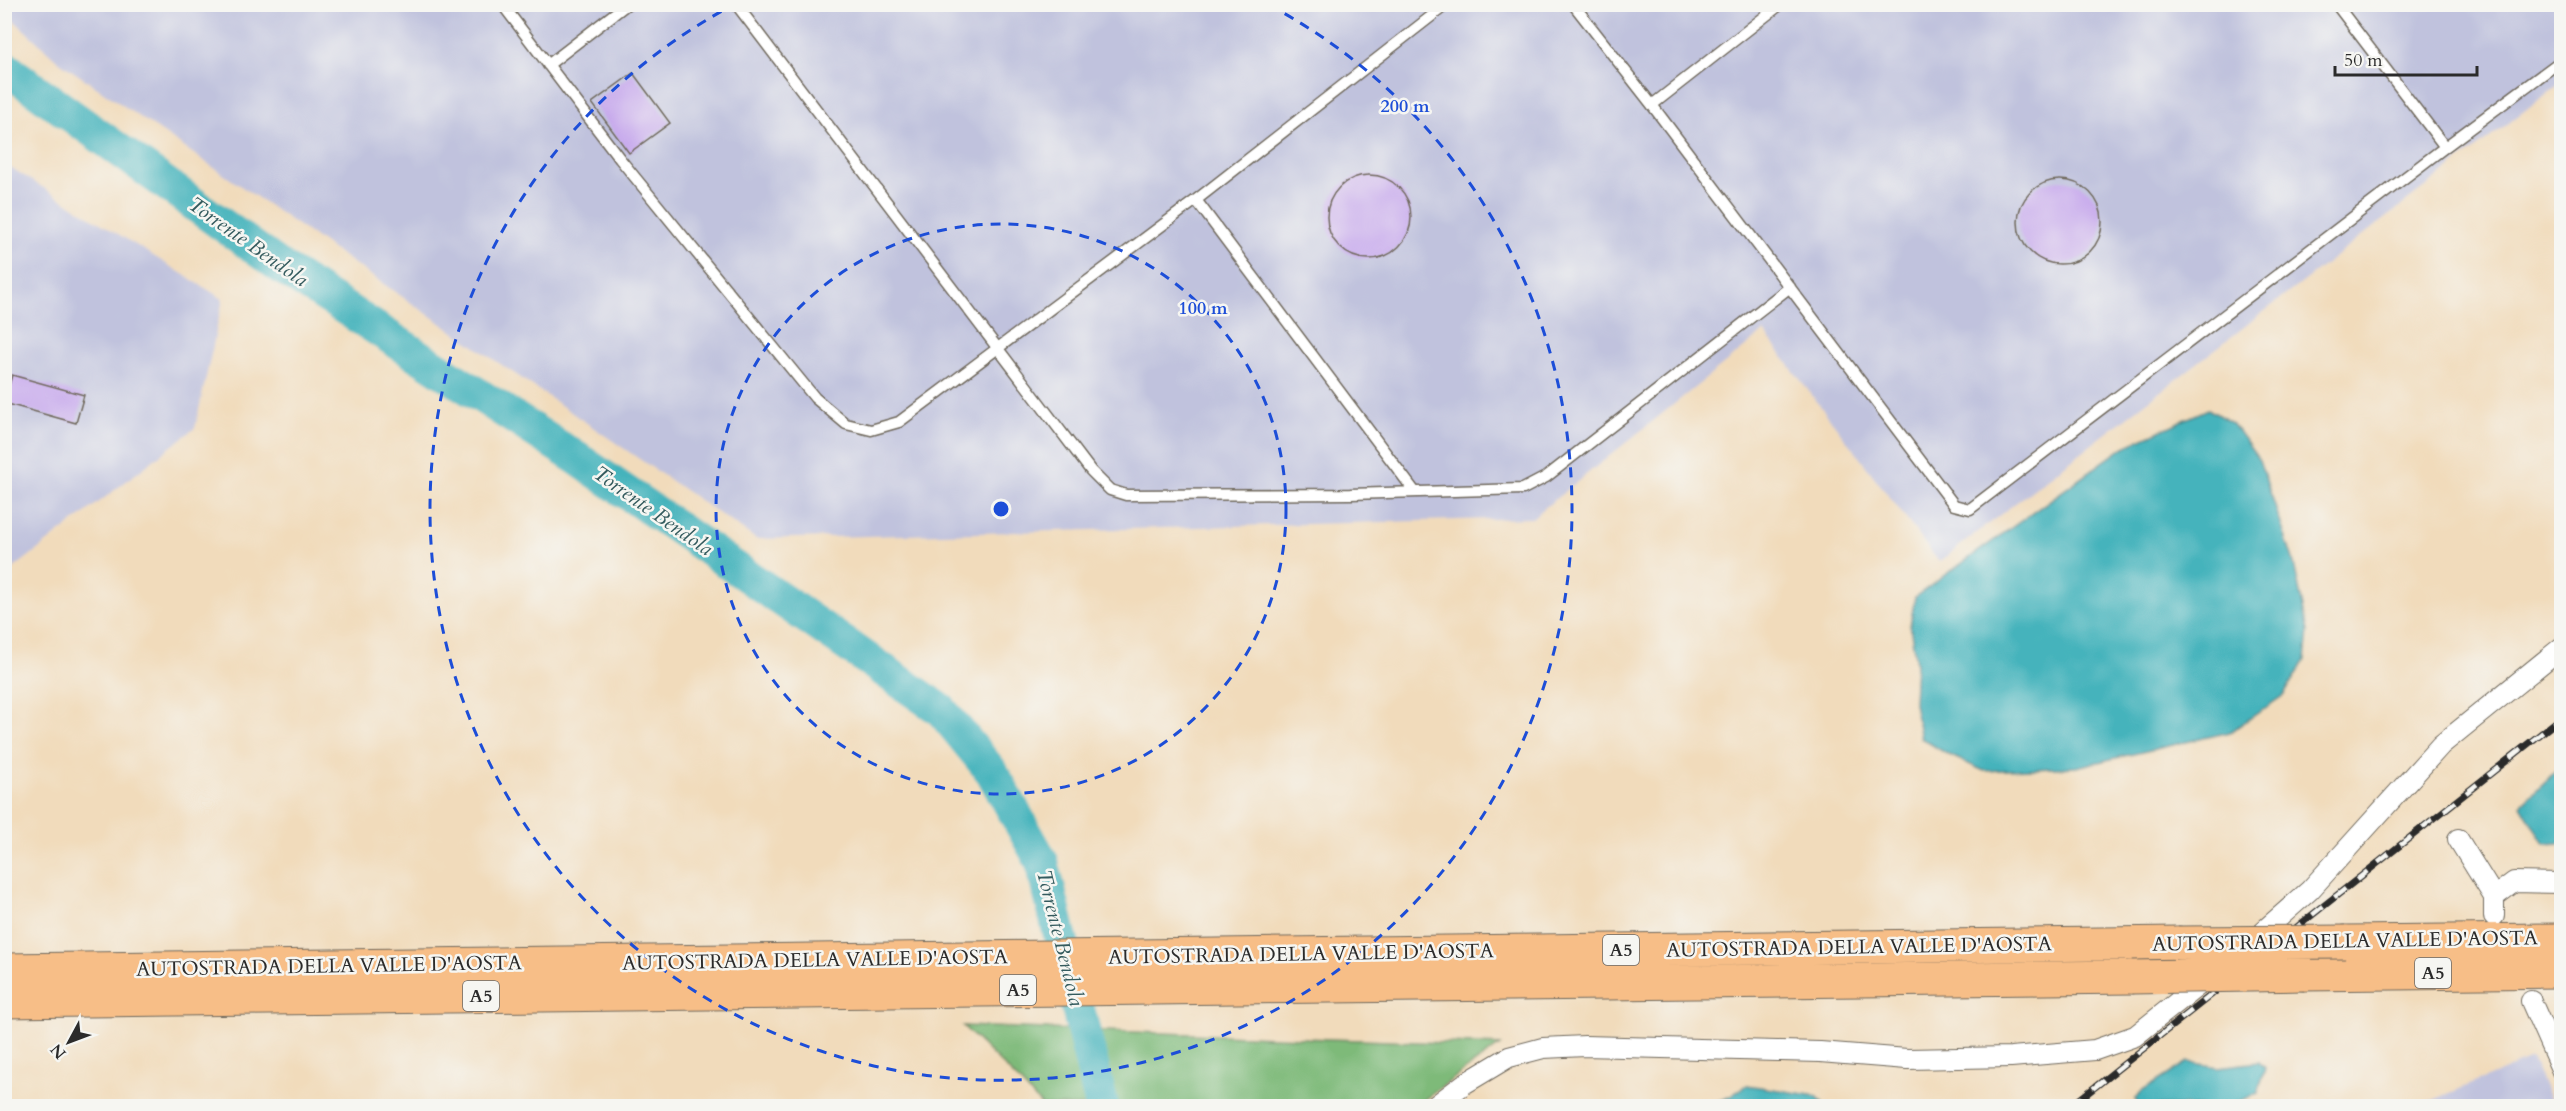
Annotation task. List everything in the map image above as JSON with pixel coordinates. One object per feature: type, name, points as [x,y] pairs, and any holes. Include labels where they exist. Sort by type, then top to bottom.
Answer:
[{"type":"highway","name":"AUTOSTRADA DELLA VALLE D'AOSTA","points":[[4,970],[2562,940]]},
{"type":"highway","name":"AUTOSTRADA DELLA VALLE D'AOSTA","points":[[4,1001],[2562,971]]},
{"type":"street","points":[[1435,1107],[1464,1084],[1509,1057],[1543,1048],[1585,1046],[1820,1052],[1907,1059],[2057,1054],[2095,1050],[2135,1036],[2161,1017],[2291,908],[2441,744],[2562,647]]},
{"type":"street","points":[[2458,839],[2494,906],[2514,882],[2562,883]]},
{"type":"street","points":[[2531,1001],[2562,1071]]},
{"type":"lane","points":[[502,4],[620,159],[815,398],[846,424],[871,430],[899,422],[998,350],[1196,200],[1447,4]]},
{"type":"lane","points":[[548,65],[627,4]]},
{"type":"lane","points":[[736,4],[1091,471],[1110,490],[1126,495],[1523,489],[1546,477],[1790,287]]},
{"type":"lane","points":[[1573,4],[1954,505],[1970,509],[2562,60]]},
{"type":"lane","points":[[1652,105],[1781,4]]},
{"type":"lane","points":[[2336,4],[2445,147]]},
{"type":"lane","points":[[1196,200],[1415,492]]},
{"type":"shaded area","points":[[5,4],[2561,4],[2562,82],[1939,562],[1764,332],[1532,518],[756,539],[58,61],[5,12]]},
{"type":"shaded area","points":[[5,164],[223,299],[195,428],[5,575]]},
{"type":"shaded area","points":[[2531,1059],[2553,1106],[2419,1106]]},
{"type":"green space","points":[[963,1026],[1500,1045],[1415,1106],[1042,1106]]},
{"type":"water","points":[[2208,409],[2232,423],[2259,460],[2293,559],[2308,632],[2305,660],[2284,695],[2230,732],[2076,767],[1984,771],[1947,754],[1921,738],[1914,703],[1916,663],[1910,626],[1915,597],[2124,447]]},
{"type":"water","points":[[2561,766],[2561,843],[2544,844],[2521,805]]},
{"type":"water","points":[[2188,1062],[2218,1067],[2259,1062],[2265,1068],[2258,1093],[2229,1106],[2141,1106],[2135,1100],[2141,1092]]},
{"type":"water","points":[[1747,1085],[1817,1096],[1825,1106],[1705,1106],[1729,1097]]},
{"type":"building","points":[[633,73],[670,123],[629,153],[592,103]]},
{"type":"building","points":[[1361,175],[1377,175],[1393,182],[1404,193],[1411,209],[1408,233],[1399,247],[1377,259],[1361,259],[1345,252],[1334,241],[1327,225],[1327,209],[1334,193],[1345,182]]},
{"type":"building","points":[[2052,180],[2068,180],[2084,187],[2095,198],[2102,214],[2099,238],[2090,252],[2068,264],[2052,264],[2036,257],[2025,246],[2018,230],[2018,214],[2025,198],[2036,187]]},
{"type":"building","points":[[12,375],[84,395],[76,423],[4,403]]},
{"type":"waterway","name":"Torrente Bendola","points":[[4,67],[281,267],[578,459],[941,710],[992,772],[1042,862],[1102,1106]]},
{"type":"railway","points":[[2071,1106],[2562,717]]}]
